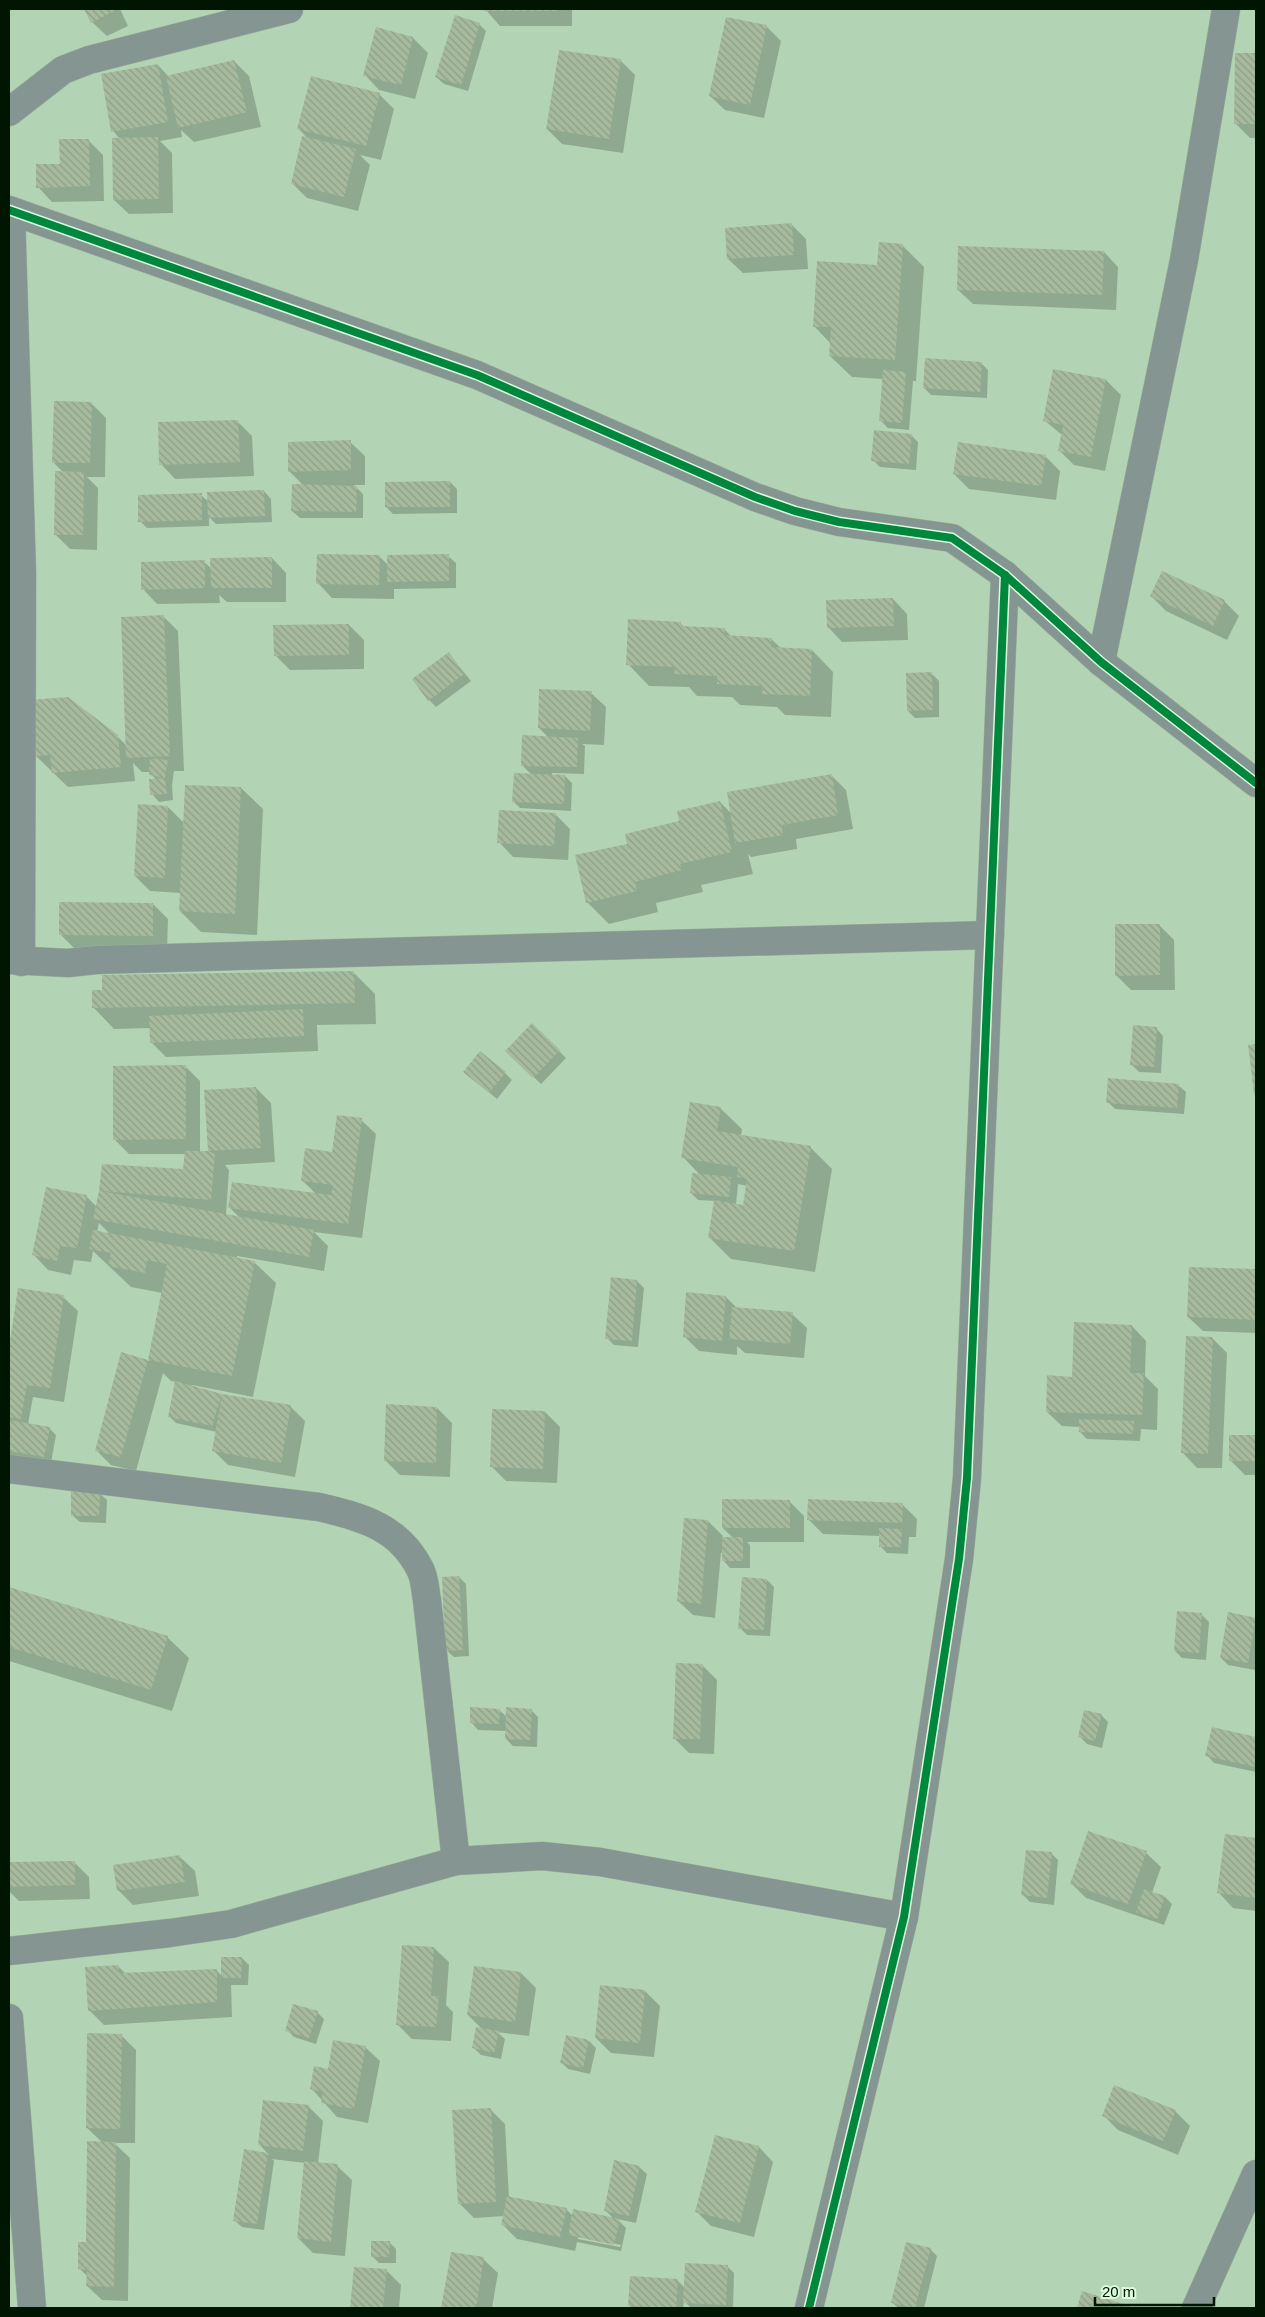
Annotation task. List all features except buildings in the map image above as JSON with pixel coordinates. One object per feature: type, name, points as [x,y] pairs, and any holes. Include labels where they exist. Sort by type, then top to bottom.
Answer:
[{"type":"street","points":[[9,112],[63,70],[89,60],[289,9]]},
{"type":"street","points":[[1101,662],[1184,260],[1226,9]]},
{"type":"street","points":[[990,935],[96,960],[68,963],[15,961],[22,573],[10,210],[477,375],[755,497],[795,511],[839,522],[952,538],[1005,575],[1101,662],[1256,783]]},
{"type":"street","points":[[809,2308],[904,1917],[959,1559],[967,1478],[1005,575]]},
{"type":"street","points":[[9,1469],[319,1506],[348,1513],[385,1528],[405,1545],[421,1571],[427,1600],[456,1861]]},
{"type":"street","points":[[9,1951],[170,1934],[231,1924],[456,1861],[542,1856],[600,1862],[904,1917]]},
{"type":"street","points":[[9,2018],[32,2308]]},
{"type":"street","points":[[1196,2308],[1256,2174]]},
{"type":"cycle path","points":[[9,210],[477,375],[755,497],[795,511],[839,522],[952,538],[1005,575],[1101,662],[1256,783]]},
{"type":"cycle path","points":[[809,2308],[904,1917],[959,1559],[967,1478],[1005,575]]}]
